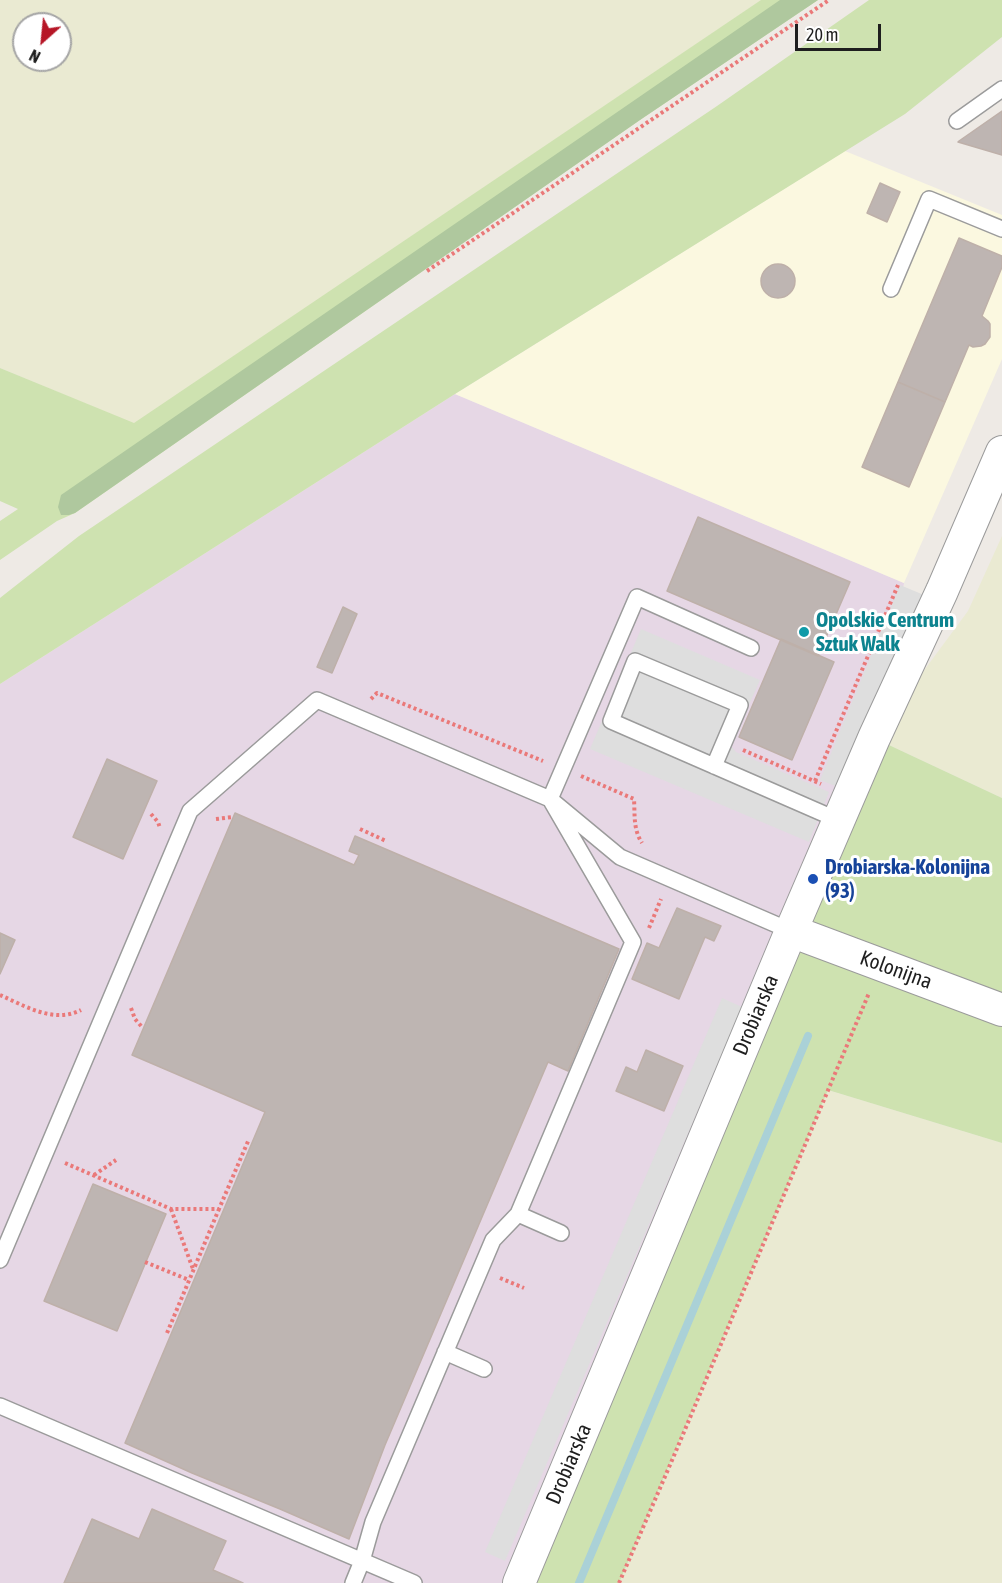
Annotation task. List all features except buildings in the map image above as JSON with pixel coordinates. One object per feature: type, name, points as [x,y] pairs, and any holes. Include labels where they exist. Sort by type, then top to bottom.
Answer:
[{"type":"street","name":"Drobiarska","points":[[519,1583],[838,820],[1002,452]]},
{"type":"street","name":"Kolonijna","points":[[791,931],[1002,1010]]},
{"type":"lane","points":[[957,121],[1002,89]]},
{"type":"lane","points":[[891,289],[930,199],[1002,229]]},
{"type":"lane","points":[[550,799],[637,597],[751,648]]},
{"type":"lane","points":[[714,766],[740,705],[635,661],[611,721],[714,766],[838,820]]},
{"type":"lane","points":[[0,1260],[190,811],[317,700],[550,799],[620,857],[791,931]]},
{"type":"lane","points":[[353,1583],[363,1562],[373,1522],[493,1240],[518,1214],[633,942],[550,799]]},
{"type":"lane","points":[[518,1214],[561,1233]]},
{"type":"lane","points":[[446,1352],[484,1369]]},
{"type":"lane","points":[[0,1406],[414,1583]]},
{"type":"path","points":[[427,271],[829,0]]},
{"type":"path","points":[[815,781],[898,585]]},
{"type":"path","points":[[368,702],[377,693],[543,761]]},
{"type":"path","points":[[579,775],[634,799],[634,823],[643,844]]},
{"type":"path","points":[[360,830],[386,841]]},
{"type":"path","points":[[619,1583],[881,965]]},
{"type":"path","points":[[0,995],[50,1015],[74,1014],[85,1008]]},
{"type":"path","points":[[167,1333],[249,1139]]},
{"type":"path","points":[[94,1175],[116,1160]]},
{"type":"path","points":[[61,1161],[171,1209],[219,1209]]},
{"type":"path","points":[[171,1209],[193,1269]]},
{"type":"path","points":[[146,1262],[189,1280]]},
{"type":"path","points":[[492,1274],[524,1288]]},
{"type":"shaded area","points":[[845,151],[1002,215],[1002,359],[904,583],[455,394]]},
{"type":"shaded area","points":[[455,394],[904,583],[874,738],[519,1583],[0,1583],[0,684]]},
{"type":"shaded area","points":[[900,585],[924,595],[843,789],[820,780]]},
{"type":"shaded area","points":[[641,629],[760,680],[731,746],[736,752],[829,792],[809,842],[590,749]]},
{"type":"shaded area","points":[[722,998],[742,1007],[505,1561],[485,1552]]},
{"type":"green space","points":[[0,0],[762,0],[134,424],[0,368]]},
{"type":"green space","points":[[761,0],[818,0],[640,120],[75,513],[57,521],[0,560],[0,521],[18,509],[0,501],[0,368],[134,423]]},
{"type":"green space","points":[[780,0],[818,0],[640,120],[75,513],[61,515],[58,507],[61,495]]},
{"type":"green space","points":[[869,0],[1002,0],[1002,37],[905,114],[455,394],[0,684],[0,598],[5,594],[79,536],[717,106]]},
{"type":"green space","points":[[1002,536],[1002,798],[874,738],[968,611]]},
{"type":"green space","points":[[874,738],[1002,798],[1002,1143],[828,1090],[619,1583],[519,1583]]},
{"type":"green space","points":[[828,1090],[1002,1143],[1002,1583],[619,1583]]},
{"type":"waterway","points":[[579,1583],[808,1036]]},
{"type":"place","name":"Opolskie Centrum Sztuk Walk","points":[[804,632]]},
{"type":"place","name":"Drobiarska-Kolonijna (93)","points":[[813,879]]}]
